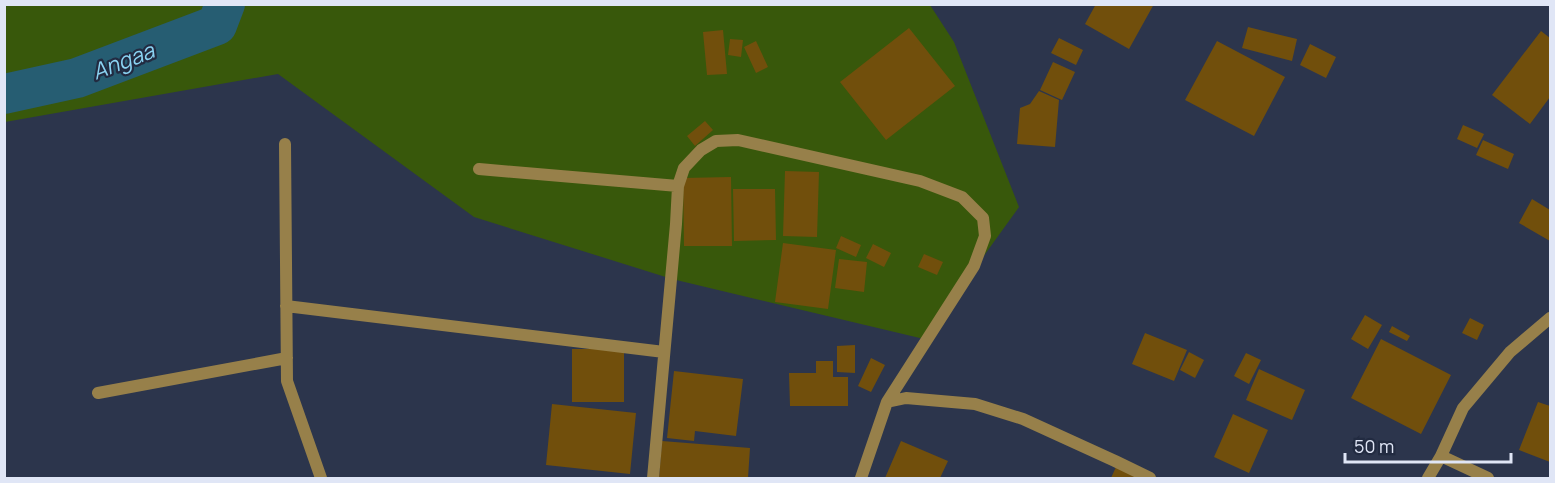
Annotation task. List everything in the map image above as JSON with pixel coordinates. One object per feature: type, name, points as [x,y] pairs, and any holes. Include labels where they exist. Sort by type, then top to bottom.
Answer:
[{"type":"street","points":[[653,478],[678,186],[684,168],[700,150],[716,141],[738,140],[920,181],[962,197],[983,218],[985,236],[974,266],[887,402],[861,478]]},
{"type":"street","points":[[285,144],[287,381],[321,478]]},
{"type":"street","points":[[478,169],[678,186]]},
{"type":"street","points":[[286,306],[664,352]]},
{"type":"street","points":[[1428,478],[1463,408],[1510,352],[1551,318]]},
{"type":"street","points":[[98,393],[287,358]]},
{"type":"street","points":[[887,402],[906,398],[975,404],[1023,419],[1150,478]]},
{"type":"street","points":[[1441,456],[1488,478]]},
{"type":"green space","points":[[4,5],[930,5],[954,42],[1019,207],[924,339],[672,279],[474,217],[278,74],[5,122]]},
{"type":"building","points":[[1096,4],[1154,4],[1129,49],[1085,24]]},
{"type":"building","points":[[1248,27],[1297,39],[1292,61],[1242,48]]},
{"type":"building","points":[[909,28],[955,86],[886,140],[840,82]]},
{"type":"building","points":[[723,30],[727,74],[707,75],[703,32]]},
{"type":"building","points":[[1541,31],[1550,38],[1550,97],[1530,124],[1492,95]]},
{"type":"building","points":[[1059,38],[1083,50],[1076,65],[1051,53]]},
{"type":"building","points":[[730,39],[743,40],[741,57],[728,55]]},
{"type":"building","points":[[756,41],[768,67],[756,73],[744,47]]},
{"type":"building","points":[[1217,41],[1285,77],[1254,136],[1185,100]]},
{"type":"building","points":[[1310,44],[1336,57],[1326,78],[1300,65]]},
{"type":"building","points":[[1053,62],[1075,72],[1062,100],[1040,90]]},
{"type":"building","points":[[1039,91],[1059,100],[1055,147],[1017,144],[1020,108],[1030,104]]},
{"type":"building","points":[[705,121],[713,130],[695,146],[687,136]]},
{"type":"building","points":[[1463,125],[1484,134],[1477,148],[1457,139]]},
{"type":"building","points":[[1483,140],[1514,154],[1508,169],[1476,155]]},
{"type":"building","points":[[785,171],[819,172],[817,237],[783,236]]},
{"type":"building","points":[[731,177],[732,246],[684,246],[683,178]]},
{"type":"building","points":[[733,189],[775,189],[776,240],[734,241]]},
{"type":"building","points":[[1532,199],[1550,210],[1550,241],[1519,223]]},
{"type":"building","points":[[841,236],[861,245],[856,257],[836,248]]},
{"type":"building","points":[[783,243],[836,250],[828,309],[775,302]]},
{"type":"building","points":[[873,244],[891,253],[884,267],[866,258]]},
{"type":"building","points":[[924,254],[943,262],[937,275],[918,267]]},
{"type":"building","points":[[839,259],[867,262],[864,292],[835,288]]},
{"type":"building","points":[[1365,315],[1382,325],[1368,349],[1351,339]]},
{"type":"building","points":[[1470,318],[1484,325],[1477,340],[1462,333]]},
{"type":"building","points":[[1392,326],[1410,336],[1407,341],[1389,332]]},
{"type":"building","points":[[1145,333],[1187,350],[1174,381],[1132,364]]},
{"type":"building","points":[[1381,339],[1451,375],[1421,434],[1351,398]]},
{"type":"building","points":[[855,345],[855,373],[837,372],[837,346]]},
{"type":"building","points":[[572,349],[624,349],[624,402],[572,402]]},
{"type":"building","points":[[1189,352],[1204,360],[1195,378],[1180,370]]},
{"type":"building","points":[[1246,353],[1261,360],[1249,384],[1234,376]]},
{"type":"building","points":[[871,358],[885,365],[871,392],[858,386]]},
{"type":"building","points":[[816,361],[833,361],[833,377],[848,377],[848,406],[790,406],[789,373],[816,373]]},
{"type":"building","points":[[1259,369],[1305,390],[1292,420],[1246,400]]},
{"type":"building","points":[[674,371],[743,379],[736,436],[695,431],[694,441],[667,438]]},
{"type":"building","points":[[1538,402],[1550,406],[1550,462],[1519,450]]},
{"type":"building","points":[[552,404],[636,413],[630,474],[546,465]]},
{"type":"building","points":[[1233,414],[1268,430],[1249,473],[1214,457]]},
{"type":"building","points":[[662,441],[750,448],[748,478],[659,478]]},
{"type":"building","points":[[901,441],[948,461],[940,478],[885,478]]},
{"type":"building","points":[[1116,467],[1141,478],[1111,478]]},
{"type":"waterway","name":"Angaa","points":[[4,94],[77,78],[217,25],[225,4]]}]
